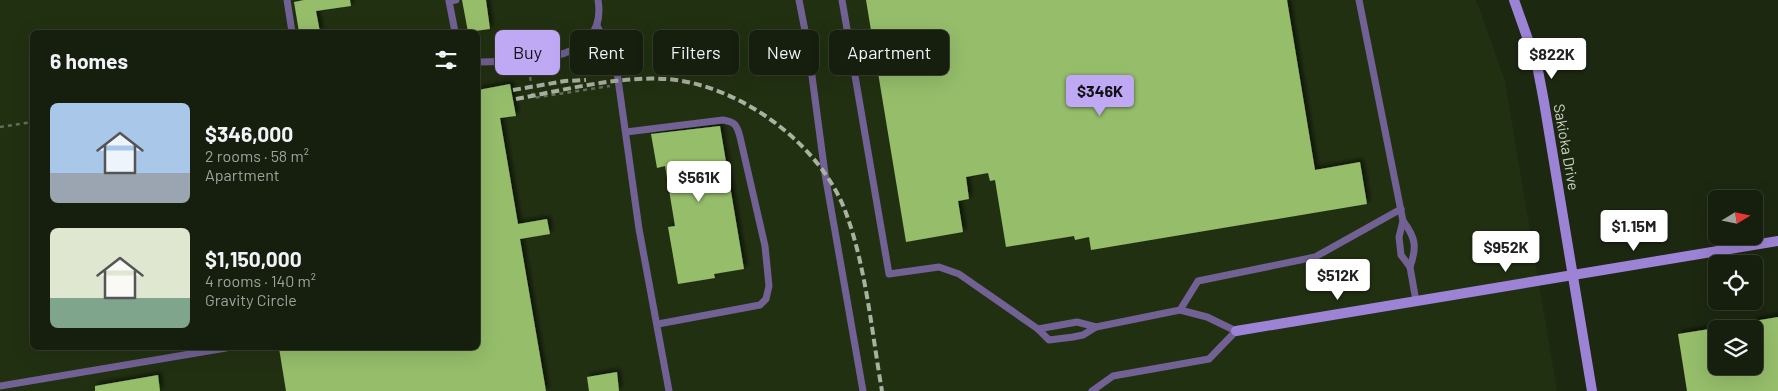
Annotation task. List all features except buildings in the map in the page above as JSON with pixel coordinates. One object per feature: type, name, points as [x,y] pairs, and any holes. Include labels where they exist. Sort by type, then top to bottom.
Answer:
[{"type":"street","name":"Sakioka Drive","points":[[1514,0],[1537,65],[1592,391]]},
{"type":"street","points":[[1236,331],[1778,240]]},
{"type":"lane","points":[[287,0],[292,30]]},
{"type":"lane","points":[[455,30],[449,1],[456,0]]},
{"type":"lane","points":[[480,62],[538,60],[574,50],[588,39],[596,26],[598,0]]},
{"type":"lane","points":[[799,0],[808,46],[825,174],[863,391]]},
{"type":"lane","points":[[842,0],[889,274],[939,267],[959,274],[1038,329],[1049,340],[1083,335],[1096,327],[1180,310],[1207,317],[1236,331],[1209,359],[1113,376],[1092,391]]},
{"type":"lane","points":[[1359,0],[1403,221],[1398,237],[1401,254],[1410,267],[1416,301]]},
{"type":"lane","points":[[596,26],[615,58],[639,229],[669,391]]},
{"type":"lane","points":[[626,132],[715,121],[733,122],[740,136],[765,246],[769,286],[766,299],[760,305],[658,324]]},
{"type":"lane","points":[[1180,310],[1198,281],[1315,257],[1401,209]]},
{"type":"lane","points":[[1403,221],[1413,234],[1416,252],[1410,267]]},
{"type":"lane","points":[[1038,329],[1077,322],[1096,327]]},
{"type":"lane","points":[[0,386],[214,350]]},
{"type":"path","points":[[530,75],[533,98],[620,85]]},
{"type":"path","points":[[0,127],[30,122]]},
{"type":"shaded area","points":[[0,0],[1476,0],[1505,81],[1557,391],[0,391]]},
{"type":"railway","points":[[516,99],[609,82],[666,79],[694,83],[721,92],[748,105],[774,122],[818,164],[834,188],[846,213],[864,278],[882,391]]},
{"type":"railway","points":[[513,90],[565,81],[586,80]]}]
